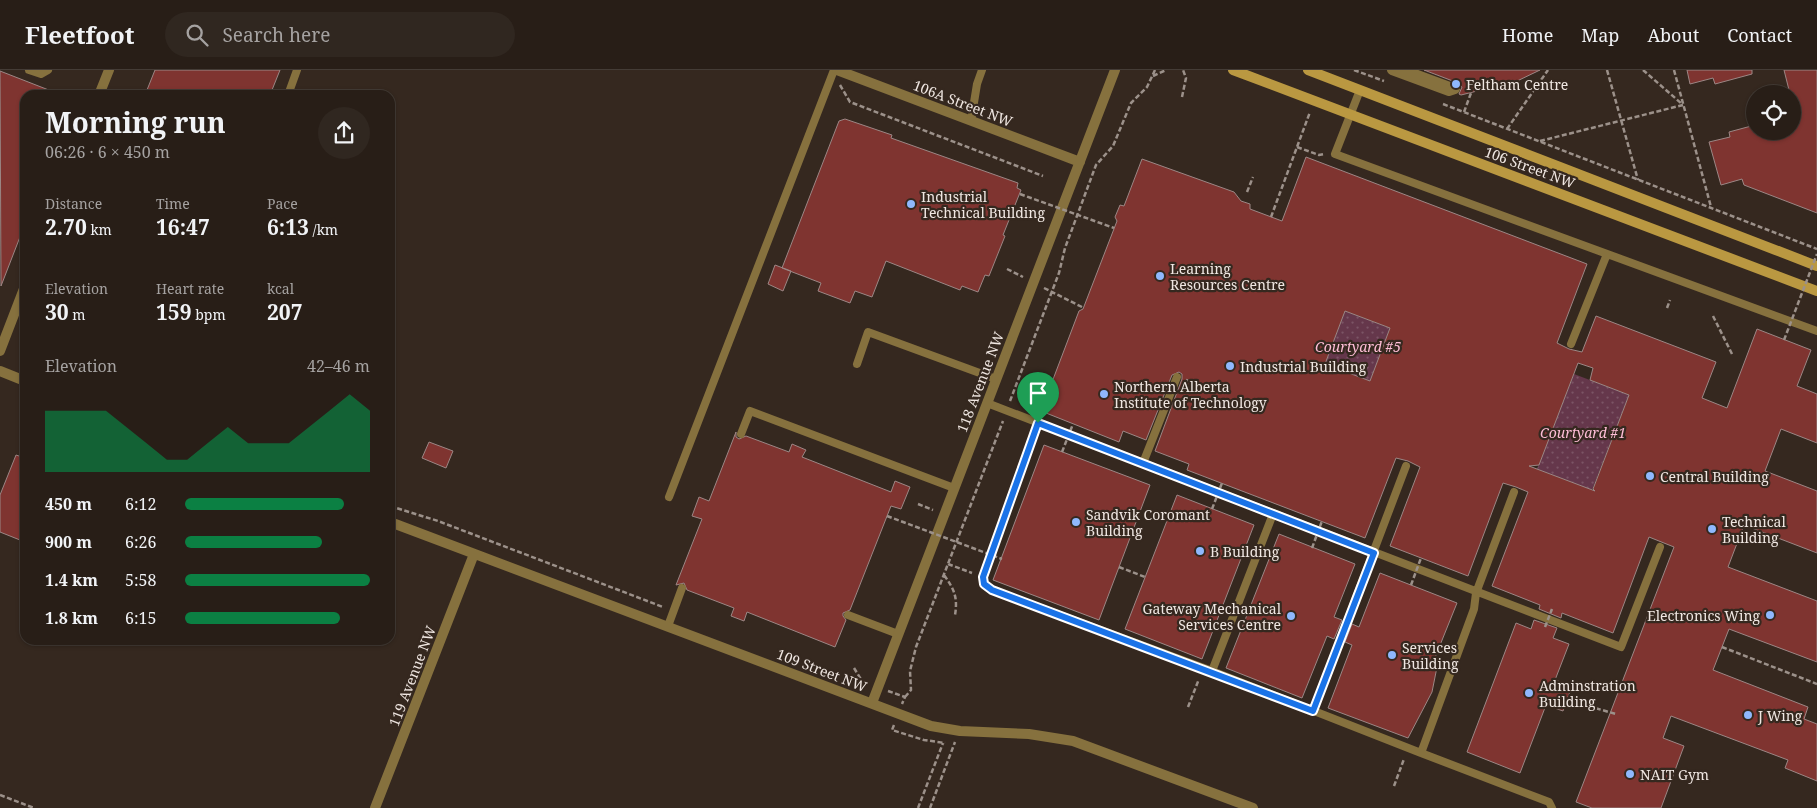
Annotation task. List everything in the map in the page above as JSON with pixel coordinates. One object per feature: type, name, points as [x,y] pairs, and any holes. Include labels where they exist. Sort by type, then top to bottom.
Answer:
[{"type":"main road","name":"106 Street NW","points":[[1233,70],[1817,291]]},
{"type":"main road","name":"106 Street NW","points":[[1308,70],[1817,266]]},
{"type":"street","points":[[101,90],[109,70]]},
{"type":"street","name":"118 Avenue NW","points":[[872,703],[1115,70]]},
{"type":"street","points":[[1392,70],[1449,91],[1456,89],[1404,70]]},
{"type":"street","name":"106A Street NW","points":[[835,71],[1080,162]]},
{"type":"street","points":[[0,351],[20,299]]},
{"type":"street","points":[[0,371],[20,378]]},
{"type":"street","name":"109 Street NW","points":[[395,524],[945,730],[1029,734],[1073,741],[1253,808]]},
{"type":"street","name":"119 Avenue NW","points":[[375,808],[474,554]]},
{"type":"lane","points":[[28,70],[40,74],[48,70]]},
{"type":"lane","points":[[290,90],[297,70]]},
{"type":"lane","points":[[971,121],[977,84],[982,70]]},
{"type":"lane","points":[[669,497],[835,71]]},
{"type":"lane","points":[[1360,90],[1335,154],[1817,331]]},
{"type":"lane","points":[[1571,344],[1607,254]]},
{"type":"lane","points":[[857,364],[868,332],[996,379]]},
{"type":"lane","points":[[1143,464],[1177,377]]},
{"type":"lane","points":[[987,404],[1620,647],[1660,547]]},
{"type":"lane","points":[[741,434],[750,411],[954,488]]},
{"type":"lane","points":[[1038,423],[983,577],[984,584],[992,590],[1203,668],[1549,802],[1552,808]]},
{"type":"lane","points":[[1313,711],[1406,466]]},
{"type":"lane","points":[[1421,753],[1474,609],[1476,593],[1514,492]]},
{"type":"lane","points":[[1212,672],[1273,514]]},
{"type":"lane","points":[[668,626],[682,588]]},
{"type":"lane","points":[[848,615],[898,634]]},
{"type":"path","points":[[1010,402],[1059,273],[1065,248],[1096,165],[1113,146],[1131,103],[1147,86],[1155,70]]},
{"type":"path","points":[[1152,77],[1166,70]]},
{"type":"path","points":[[1182,97],[1186,78],[1183,70]]},
{"type":"path","points":[[1354,70],[1391,84]]},
{"type":"path","points":[[1507,129],[1548,70]]},
{"type":"path","points":[[1607,70],[1638,180]]},
{"type":"path","points":[[1643,70],[1683,105]]},
{"type":"path","points":[[1674,70],[1711,207]]},
{"type":"path","points":[[835,71],[850,102],[1043,176]]},
{"type":"path","points":[[1464,112],[1471,92]]},
{"type":"path","points":[[1437,102],[1817,249]]},
{"type":"path","points":[[1540,141],[1683,105]]},
{"type":"path","points":[[1270,216],[1310,112]]},
{"type":"path","points":[[1297,146],[1319,155],[1335,154]]},
{"type":"path","points":[[1247,192],[1253,177]]},
{"type":"path","points":[[1020,194],[1114,228]]},
{"type":"path","points":[[1784,340],[1817,254]]},
{"type":"path","points":[[1666,308],[1670,300]]},
{"type":"path","points":[[1713,316],[1732,356]]},
{"type":"path","points":[[1177,377],[1205,388],[1206,385]]},
{"type":"path","points":[[1062,452],[1073,424]]},
{"type":"path","points":[[905,697],[911,690],[910,671],[916,647],[1000,428]]},
{"type":"path","points":[[1212,509],[1222,483]]},
{"type":"path","points":[[395,508],[666,608]]},
{"type":"path","points":[[887,516],[1002,559]]},
{"type":"path","points":[[1312,548],[1322,521]]},
{"type":"path","points":[[1411,585],[1421,558]]},
{"type":"path","points":[[948,564],[983,577]]},
{"type":"path","points":[[1119,567],[1145,577]]},
{"type":"path","points":[[944,575],[956,594],[955,615]]},
{"type":"path","points":[[1545,627],[1552,609]]},
{"type":"path","points":[[1722,647],[1817,684]]},
{"type":"path","points":[[1188,707],[1203,668]]},
{"type":"path","points":[[1567,700],[1616,714]]},
{"type":"path","points":[[930,808],[955,742]]},
{"type":"path","points":[[918,808],[943,743]]},
{"type":"path","points":[[1394,786],[1408,748]]},
{"type":"path","points":[[0,795],[34,808]]},
{"type":"green space","name":"Courtyard #5","points":[[1345,311],[1390,328],[1370,381],[1325,364]]},
{"type":"green space","name":"Courtyard #1","points":[[1574,374],[1629,395],[1592,490],[1537,469]]},
{"type":"building","points":[[155,70],[280,70],[272,90],[147,90]]},
{"type":"building","name":"Feltham Centre","points":[[1424,70],[1540,70],[1513,83],[1483,83],[1485,89],[1461,95],[1459,94],[1462,87],[1458,83]]},
{"type":"building","points":[[1687,70],[1752,70],[1752,74],[1715,84],[1713,78],[1690,84]]},
{"type":"building","points":[[1784,70],[1817,70],[1817,213],[1744,185],[1742,179],[1721,185],[1709,142],[1730,137],[1729,132],[1746,127],[1746,140],[1801,140],[1801,85],[1788,85]]},
{"type":"building","points":[[0,71],[49,90],[20,90],[20,237],[1,286]]},
{"type":"building","name":"Industrial Technical Building","points":[[845,119],[892,135],[891,138],[1018,183],[1017,188],[1021,190],[1003,235],[1005,236],[989,276],[985,275],[978,292],[962,286],[960,290],[886,261],[872,297],[855,291],[850,303],[818,291],[821,283],[782,268],[839,121]]},
{"type":"building","points":[[1306,157],[1587,264],[1557,343],[1569,349],[1582,352],[1596,316],[1716,362],[1702,398],[1727,408],[1757,329],[1811,350],[1797,386],[1817,394],[1817,443],[1781,429],[1765,471],[1817,491],[1817,553],[1744,525],[1728,567],[1817,601],[1817,662],[1729,629],[1713,670],[1808,707],[1804,719],[1817,724],[1817,781],[1785,768],[1788,760],[1671,716],[1663,738],[1684,746],[1661,808],[1592,808],[1576,802],[1674,547],[1649,537],[1613,633],[1562,613],[1561,618],[1539,609],[1540,605],[1492,586],[1528,492],[1516,487],[1503,483],[1468,576],[1390,546],[1420,467],[1408,461],[1396,458],[1365,538],[1187,470],[1189,464],[1155,451],[1182,379],[1182,374],[1179,372],[1172,375],[1146,440],[1123,431],[1119,442],[1041,411],[1079,311],[1083,309],[1117,221],[1115,217],[1120,205],[1124,206],[1142,159],[1234,192],[1241,201],[1250,204],[1250,209],[1282,221]],"holes":[[[1345,311],[1390,328],[1370,381],[1325,364]],[[1578,363],[1593,368],[1590,380],[1629,395],[1593,489],[1595,491],[1529,466],[1539,465]]]},
{"type":"building","points":[[775,265],[791,271],[783,291],[768,284]]},
{"type":"building","points":[[736,432],[736,437],[739,439],[746,436],[789,452],[792,444],[806,450],[802,457],[891,492],[895,481],[910,487],[901,509],[891,506],[850,610],[843,613],[846,620],[835,647],[747,612],[744,621],[731,616],[734,608],[687,590],[684,583],[676,585],[702,519],[692,516],[699,497],[709,501]]},
{"type":"building","points":[[429,442],[453,451],[446,468],[422,458]]},
{"type":"building","name":"Sandvik Coromant Building","points":[[1044,445],[1150,485],[1099,620],[993,580]]},
{"type":"building","points":[[16,455],[20,456],[20,540],[0,532],[0,495]]},
{"type":"building","name":"B Building","points":[[1177,495],[1254,525],[1202,659],[1125,629]]},
{"type":"building","name":"Gateway Mechanical Services Centre","points":[[1279,534],[1355,564],[1334,617],[1342,620],[1334,639],[1327,636],[1302,698],[1226,668]]},
{"type":"building","name":"Services Building","points":[[1380,573],[1457,603],[1432,665],[1437,667],[1432,692],[1408,738],[1328,708],[1352,645],[1345,642],[1352,624],[1359,627]]},
{"type":"building","name":"Adminstration Building","points":[[1534,620],[1557,628],[1553,638],[1569,644],[1555,680],[1572,686],[1563,711],[1546,705],[1520,773],[1467,752],[1516,623],[1531,629]]},
{"type":"place","name":"Feltham Centre","points":[[1456,84]]},
{"type":"place","name":"Industrial Technical Building","points":[[911,204]]},
{"type":"place","name":"Learning Resources Centre","points":[[1160,276]]},
{"type":"place","name":"Industrial Building","points":[[1230,366]]},
{"type":"place","name":"Northern Alberta Institute of Technology","points":[[1104,394]]},
{"type":"place","name":"Central Building","points":[[1650,476]]},
{"type":"place","name":"Sandvik Coromant Building","points":[[1076,522]]},
{"type":"place","name":"Technical Building","points":[[1712,529]]},
{"type":"place","name":"B Building","points":[[1200,551]]},
{"type":"place","name":"Electronics Wing","points":[[1770,615]]},
{"type":"place","name":"Gateway Mechanical Services Centre","points":[[1291,616]]},
{"type":"place","name":"Services Building","points":[[1392,655]]},
{"type":"place","name":"Adminstration Building","points":[[1529,693]]},
{"type":"place","name":"J Wing","points":[[1748,715]]},
{"type":"place","name":"NAIT Gym","points":[[1630,774]]},
{"type":"route","points":[[1038,423],[1374,553],[1313,711],[992,590],[984,584],[983,577],[1038,423]]}]
